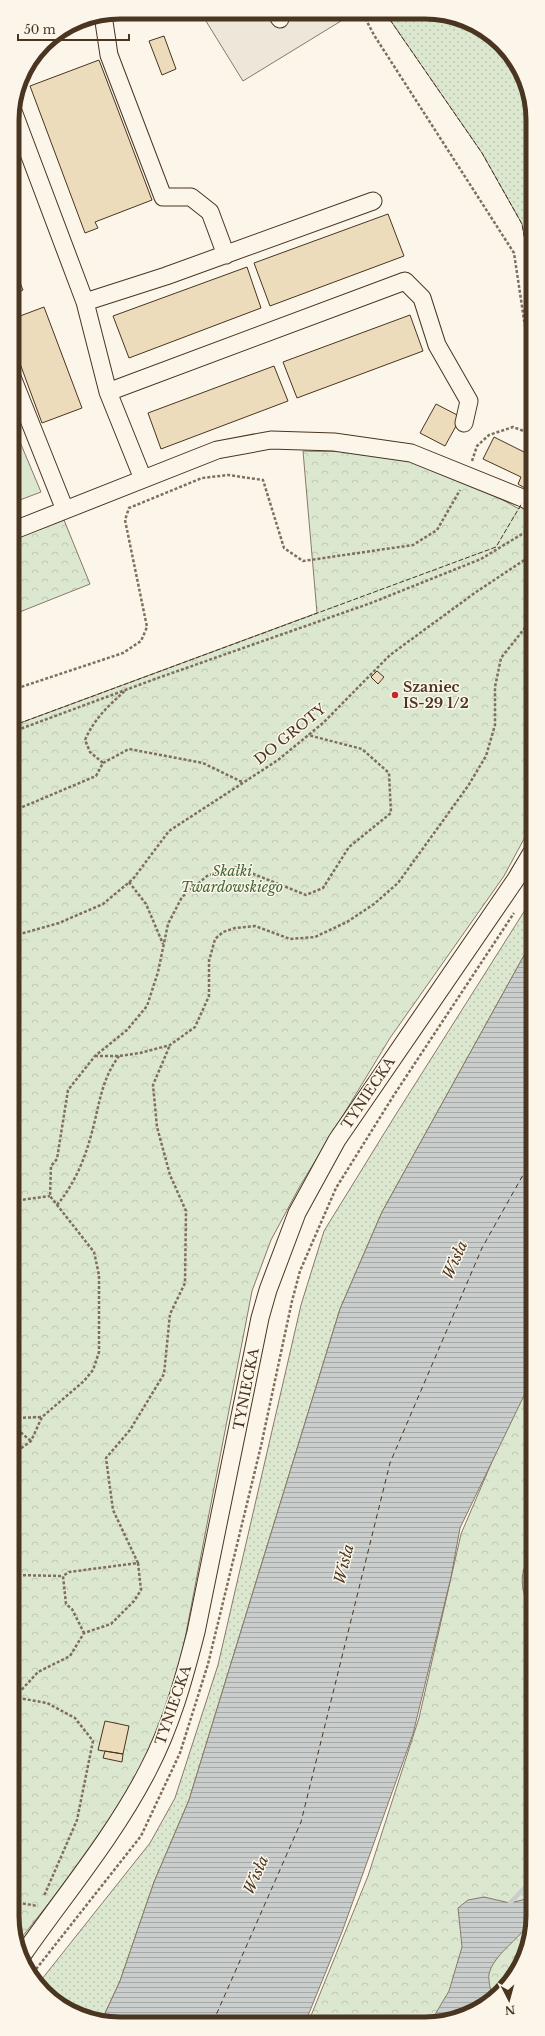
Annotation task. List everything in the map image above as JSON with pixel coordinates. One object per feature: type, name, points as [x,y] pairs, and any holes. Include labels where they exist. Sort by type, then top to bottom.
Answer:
[{"type":"street","points":[[104,21],[109,55],[162,197],[191,197],[210,212],[226,254]]},
{"type":"street","points":[[19,128],[85,302],[108,392],[144,479]]},
{"type":"street","points":[[85,302],[166,276],[373,201]]},
{"type":"street","points":[[108,392],[405,281],[422,298],[437,344],[469,401],[464,423]]},
{"type":"street","points":[[19,395],[64,510]]},
{"type":"street","points":[[19,528],[217,450],[271,440],[334,442],[411,453],[526,501]]},
{"type":"street","name":"TYNIECKA","points":[[26,1951],[127,1808],[149,1769],[168,1725],[184,1679],[196,1632],[260,1318],[268,1290],[297,1213],[337,1140],[516,879],[526,862]]},
{"type":"path","points":[[366,19],[374,35],[514,253],[526,333]]},
{"type":"path","points":[[19,688],[123,653],[141,641],[147,628],[125,520],[129,508],[202,478],[228,475],[263,480],[284,548],[303,561],[413,545],[437,530],[468,476],[477,446],[489,435],[513,427],[526,432]]},
{"type":"path","points":[[19,729],[127,689],[371,603],[481,559],[526,532]]},
{"type":"path","name":"DO GROTY","points":[[19,934],[59,922],[103,904],[129,882],[169,830],[278,760],[323,723],[390,655],[476,592],[526,558]]},
{"type":"path","points":[[95,1056],[118,1056],[140,1053],[170,1045],[195,1027],[209,996],[209,961],[215,939],[223,932],[235,928],[255,926],[290,940],[315,937],[347,922],[374,904],[398,883],[468,786],[486,756],[495,725],[495,687],[501,658],[526,627]]},
{"type":"path","points":[[103,763],[90,752],[86,740],[90,729],[104,710],[127,689]]},
{"type":"path","points":[[19,1450],[31,1441],[42,1417],[84,1382],[93,1370],[99,1352],[98,1275],[94,1252],[50,1196],[51,1166],[57,1159],[68,1090],[95,1056],[126,1030],[147,1006],[158,972],[168,924],[182,897],[207,876],[236,867],[306,895],[323,888],[349,847],[391,813],[389,773],[362,749],[308,735]]},
{"type":"path","points":[[19,808],[96,776],[103,763],[128,749],[203,763],[243,782]]},
{"type":"path","points":[[129,882],[146,904],[164,945]]},
{"type":"path","name":"TYNIECKA","points":[[35,1970],[141,1836],[180,1753],[208,1664],[261,1446],[298,1278],[336,1188],[394,1095],[517,908]]},
{"type":"path","points":[[19,1692],[38,1672],[70,1656],[84,1633],[111,1624],[134,1601],[141,1590],[138,1563],[113,1510],[106,1458],[130,1430],[164,1374],[170,1314],[185,1283],[186,1211],[170,1175],[157,1127],[153,1085],[170,1045]]},
{"type":"path","points":[[57,1205],[74,1181],[83,1161],[108,1070],[118,1056]]},
{"type":"path","points":[[19,1200],[50,1196]]},
{"type":"path","points":[[19,1418],[42,1417]]},
{"type":"path","points":[[19,1431],[31,1441]]},
{"type":"path","points":[[19,1575],[63,1576],[69,1572],[138,1563]]},
{"type":"path","points":[[63,1576],[66,1604],[72,1609],[84,1633]]},
{"type":"path","points":[[19,1698],[47,1703],[75,1718],[93,1741],[77,1820],[40,1906],[19,1903]]},
{"type":"green space","points":[[389,19],[425,19],[451,22],[486,40],[509,64],[516,76],[523,94],[525,107],[526,246],[522,224],[482,153]]},
{"type":"green space","points":[[19,440],[41,492],[19,500]]},
{"type":"green space","name":"Skałki Twardowskiego","points":[[303,451],[364,452],[400,459],[435,470],[471,484],[519,509],[521,506],[526,509],[526,835],[504,876],[390,1038],[300,1186],[271,1240],[252,1291],[182,1654],[162,1720],[140,1769],[109,1821],[56,1894],[21,1938],[19,1916],[19,723],[317,613]]},
{"type":"green space","points":[[64,520],[90,584],[19,612],[19,537]]},
{"type":"green space","points":[[526,908],[526,952],[382,1212],[340,1309],[189,1800],[154,1882],[120,1981],[104,2016],[88,2012],[76,2007],[59,1996],[42,1979],[150,1843],[175,1798],[218,1665],[301,1305],[324,1231]]},
{"type":"green space","points":[[526,1382],[526,1922],[523,1942],[516,1960],[503,1980],[489,1980],[489,1994],[469,2007],[457,2012],[425,2017],[310,2017],[368,1876],[419,1718],[461,1534]]},
{"type":"shaded area","points":[[205,19],[340,19],[341,21],[243,81]]},
{"type":"water","name":"Wisła","points":[[526,952],[526,1391],[460,1528],[451,1577],[413,1734],[342,1932],[307,2017],[120,2017],[104,2016],[120,1981],[154,1882],[189,1800],[340,1309],[382,1212]]},
{"type":"water","points":[[526,1564],[526,1599],[522,1586]]},
{"type":"water","points":[[484,1897],[510,1903],[526,1899],[525,1928],[500,1954],[493,1964],[489,1974],[489,1994],[469,2007],[457,2012],[434,2016],[449,1991],[462,1947],[458,1908],[468,1900]]},
{"type":"building","points":[[164,36],[176,69],[162,75],[149,41]]},
{"type":"building","points":[[99,60],[152,200],[95,222],[98,228],[85,233],[30,86]]},
{"type":"building","points":[[388,214],[404,256],[270,306],[254,263]]},
{"type":"building","points":[[247,267],[261,308],[129,358],[113,316]]},
{"type":"building","points":[[19,280],[23,290],[19,292]]},
{"type":"building","points":[[44,307],[82,408],[42,423],[19,361],[19,316]]},
{"type":"building","points":[[410,315],[423,351],[297,398],[283,362]]},
{"type":"building","points":[[274,366],[288,401],[161,449],[148,413]]},
{"type":"building","points":[[436,404],[461,417],[445,446],[420,433]]},
{"type":"building","points":[[494,437],[526,453],[526,489],[518,484],[521,477],[483,459]]},
{"type":"building","points":[[377,671],[384,677],[378,684],[371,677]]},
{"type":"building","points":[[105,1721],[129,1726],[123,1754],[98,1750]]},
{"type":"building","points":[[105,1751],[123,1754],[122,1762],[103,1758]]},
{"type":"waterway","points":[[510,1903],[526,1886]]},
{"type":"ferry route","points":[[215,2017],[301,1822],[390,1463],[482,1248],[526,1170]]},
{"type":"fence","points":[[389,19],[482,153],[522,224],[526,246]]},
{"type":"fence","points":[[19,723],[496,547],[522,503]]},
{"type":"place","name":"Szaniec IS-29 1/2","points":[[395,695]]}]
